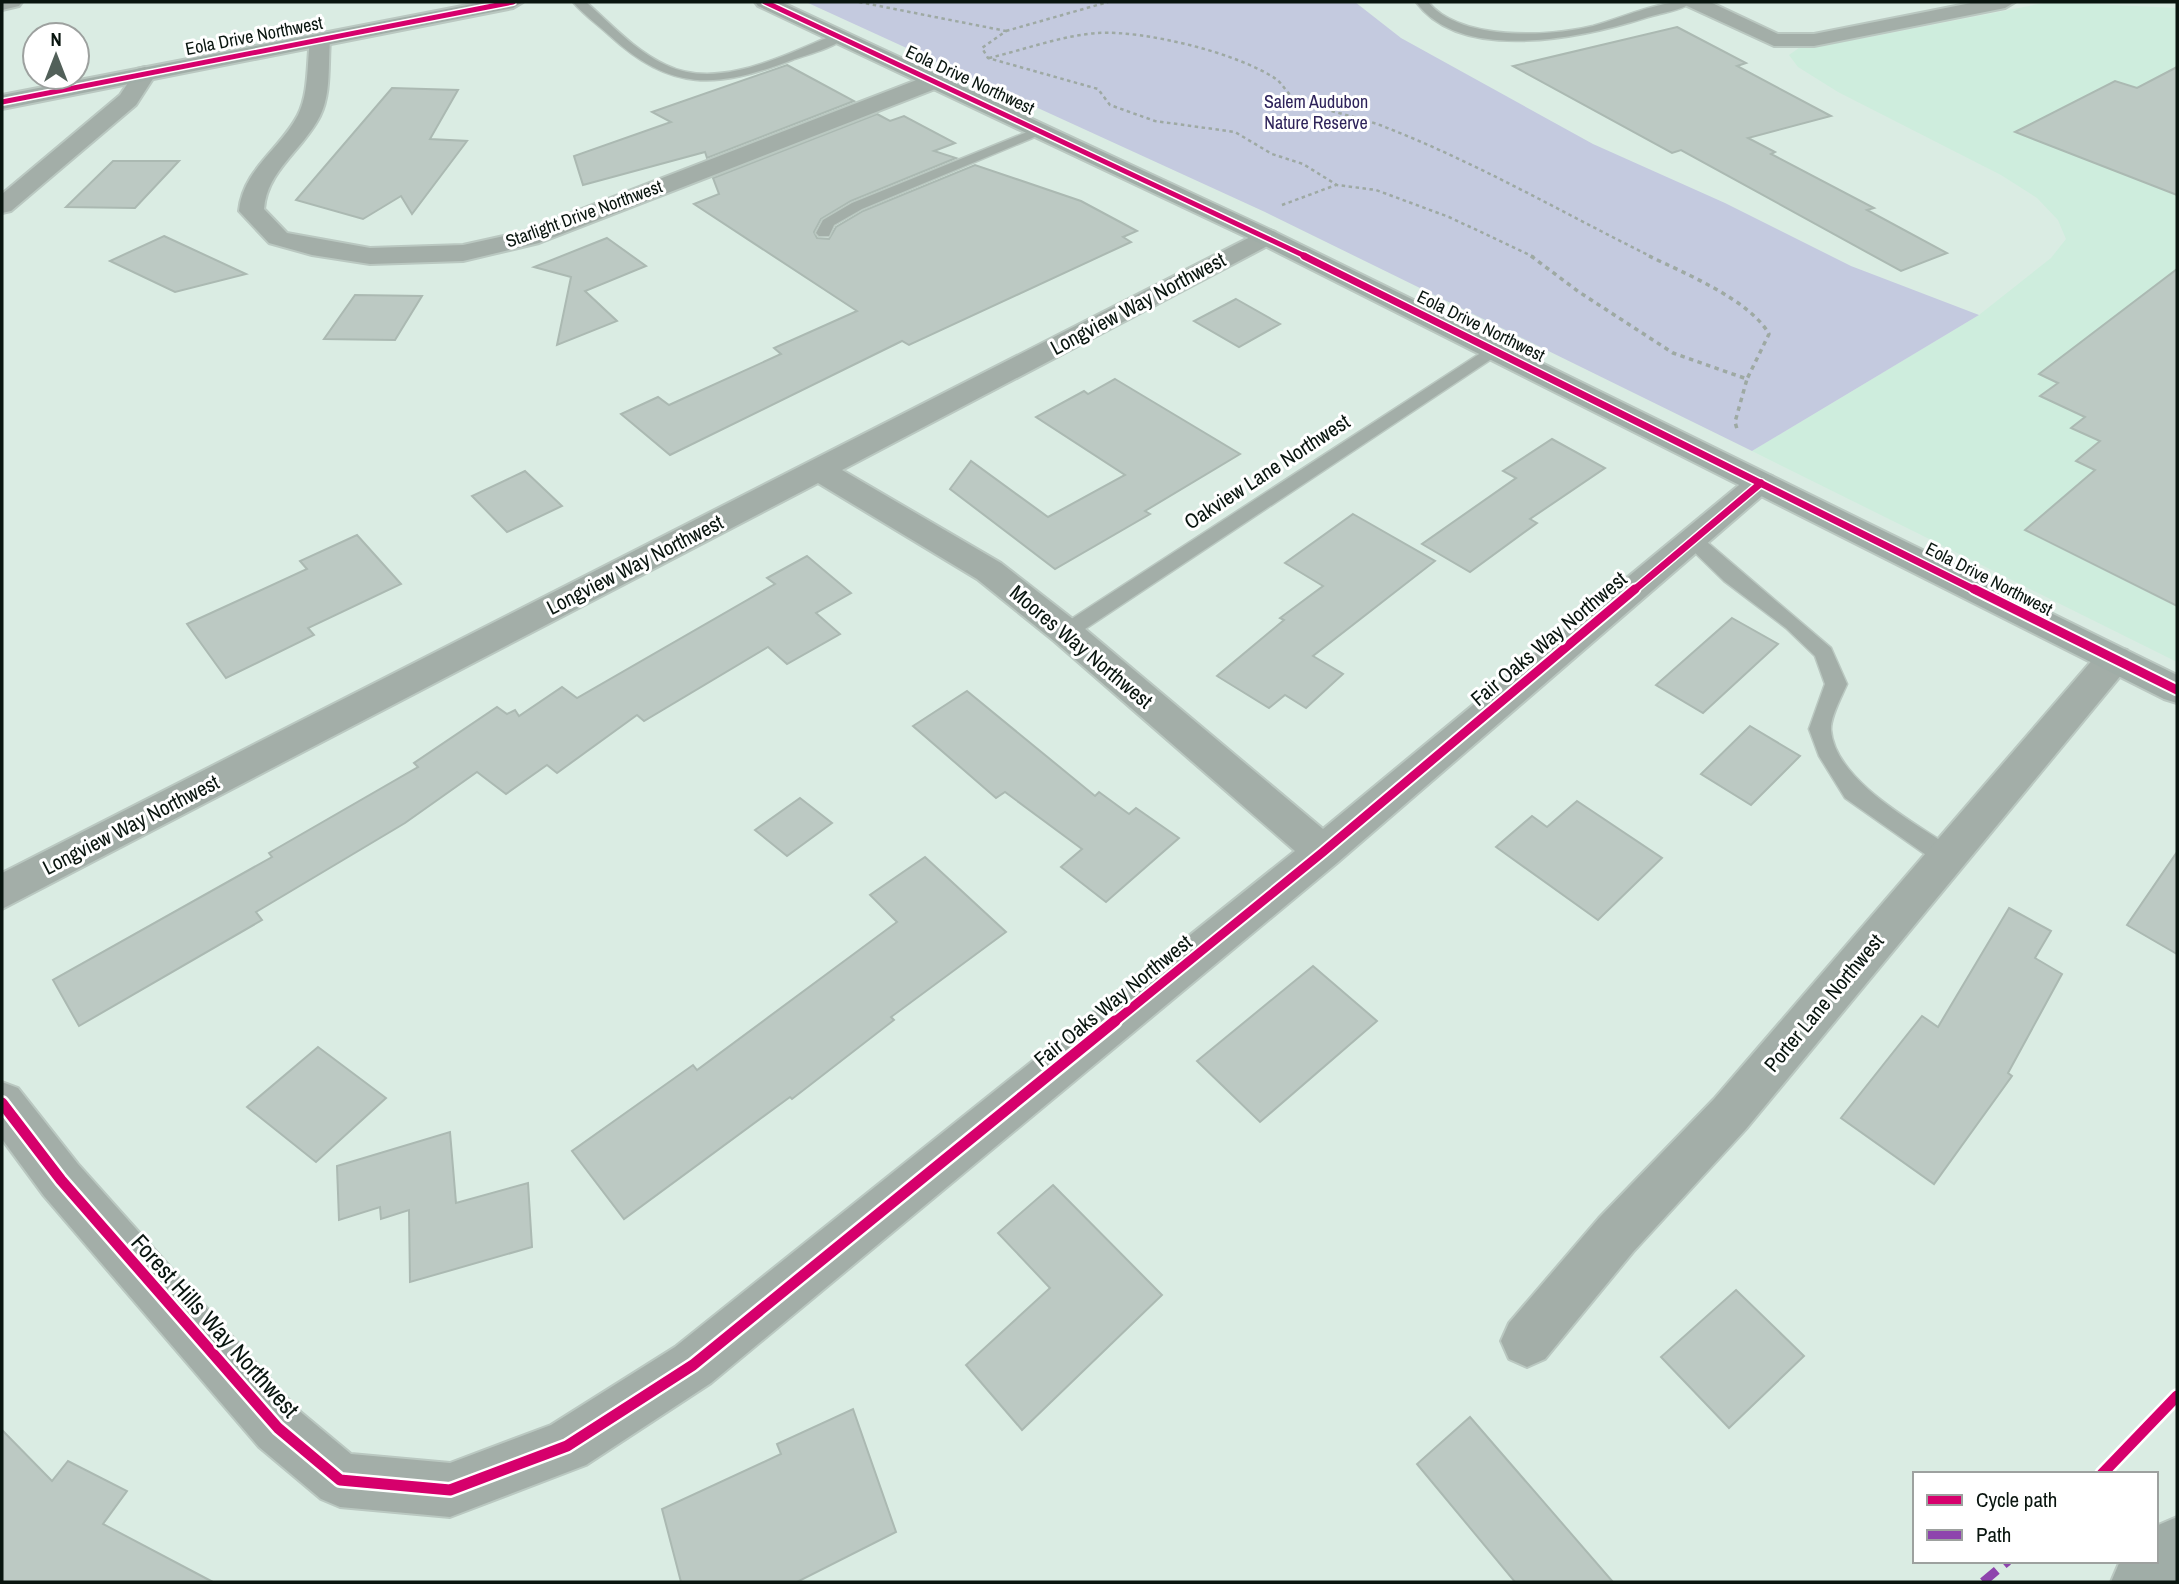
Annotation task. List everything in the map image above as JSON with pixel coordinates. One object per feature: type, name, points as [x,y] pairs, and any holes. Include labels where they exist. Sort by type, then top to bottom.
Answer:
[{"type":"main road","name":"Eola Drive Northwest","points":[[2,102],[513,2]]},
{"type":"main road","name":"Eola Drive Northwest","points":[[765,2],[1042,131],[1272,222],[1493,350],[2177,690]]},
{"type":"main road","points":[[2139,1582],[2177,1545]]},
{"type":"street","points":[[2,4],[12,2]]},
{"type":"street","points":[[1694,2],[1774,40],[1814,40],[2005,2]]},
{"type":"street","name":"Starlight Drive Northwest","points":[[320,40],[310,114],[259,181],[250,196],[251,211],[278,238],[312,247],[370,256],[463,253],[530,238],[935,81]]},
{"type":"street","points":[[2,206],[128,100],[145,74]]},
{"type":"street","name":"Longview Way Northwest","points":[[2,892],[819,470],[1272,222]]},
{"type":"street","name":"Moores Way Northwest","points":[[819,470],[969,558],[1066,632],[1323,852]]},
{"type":"street","name":"Fair Oaks Way Northwest","points":[[450,1490],[567,1446],[693,1365],[1323,852],[1761,483]]},
{"type":"street","name":"Porter Lane Northwest","points":[[1527,1341],[1616,1234],[1730,1114],[2113,659]]},
{"type":"street","name":"Forest Hills Way Northwest","points":[[2,1103],[61,1180],[278,1428],[340,1480],[450,1490]]},
{"type":"lane","points":[[579,2],[649,60],[681,75],[734,73],[840,37]]},
{"type":"lane","points":[[1422,2],[1441,20],[1465,30],[1507,35],[1564,35],[1687,2]]},
{"type":"lane","points":[[824,233],[828,223],[857,205],[1042,131]]},
{"type":"lane","name":"Oakview Lane Northwest","points":[[1066,632],[1493,350]]},
{"type":"lane","points":[[1693,540],[1731,576],[1793,623],[1824,653],[1836,684],[1820,729],[1830,756],[1853,792],[1947,857]]},
{"type":"path","points":[[859,2],[1006,31]]},
{"type":"path","points":[[1108,2],[1006,31],[982,48],[988,58],[1098,89],[1110,105],[1155,121],[1235,132],[1272,154],[1303,163],[1337,185],[1376,190],[1449,217],[1525,251],[1579,292],[1673,353],[1746,379]]},
{"type":"path","points":[[988,58],[1097,33],[1146,36],[1181,43],[1249,66],[1277,80],[1292,97],[1389,128],[1503,178],[1554,209],[1706,284],[1762,321],[1769,334],[1746,379],[1735,422],[1739,436]]},
{"type":"path","points":[[1272,222],[1337,185]]},
{"type":"shaded area","points":[[2049,2],[2177,8],[2177,662],[1752,451],[1979,315],[2051,258],[2066,239],[2058,220],[2037,198],[2001,175],[1838,92],[1798,67],[1789,55],[1803,45],[1860,39]]},
{"type":"green space","name":"Salem Audubon Nature Reserve","points":[[806,2],[1355,2],[1401,38],[1593,144],[1725,203],[1851,266],[1979,315],[1752,451],[1265,212]]},
{"type":"building","points":[[1677,27],[1746,63],[1737,66],[1831,116],[1748,138],[1775,152],[1771,154],[1874,208],[1867,210],[1947,253],[1901,271],[1681,150],[1672,153],[1513,66]]},
{"type":"building","points":[[787,65],[854,101],[707,158],[705,152],[583,185],[574,156],[671,122],[652,112]]},
{"type":"building","points":[[2177,67],[2177,195],[2015,132],[2115,81],[2137,88]]},
{"type":"building","points":[[392,88],[458,90],[430,139],[467,141],[412,214],[401,196],[363,219],[296,200]]},
{"type":"building","points":[[877,114],[890,121],[904,116],[955,143],[934,151],[956,158],[851,201],[821,219],[814,232],[817,238],[829,239],[836,227],[863,211],[975,165],[1081,201],[1137,231],[1123,237],[1131,242],[909,345],[902,341],[670,455],[621,414],[658,397],[669,405],[781,354],[774,348],[857,311],[694,204],[719,194],[713,178]]},
{"type":"building","points":[[113,161],[179,161],[135,208],[66,207]]},
{"type":"building","points":[[164,236],[246,274],[175,292],[110,261]]},
{"type":"building","points":[[607,238],[646,266],[585,291],[617,321],[557,345],[571,277],[534,267]]},
{"type":"building","points":[[2177,269],[2177,606],[2025,530],[2095,470],[2076,461],[2100,441],[2071,428],[2085,417],[2040,396],[2058,383],[2039,374]]},
{"type":"building","points":[[355,295],[422,296],[395,340],[324,339]]},
{"type":"building","points":[[1236,299],[1280,324],[1239,347],[1194,321]]},
{"type":"building","points":[[1115,379],[1240,454],[1145,511],[1150,514],[1055,569],[950,489],[971,461],[1048,517],[1125,475],[1036,417],[1084,391],[1088,394]]},
{"type":"building","points":[[1552,439],[1605,468],[1530,519],[1537,523],[1470,572],[1422,544],[1516,478],[1503,471]]},
{"type":"building","points":[[525,471],[562,506],[507,532],[472,496]]},
{"type":"building","points":[[1353,514],[1435,561],[1313,656],[1343,674],[1306,708],[1285,695],[1269,708],[1217,676],[1284,620],[1280,618],[1323,586],[1285,563]]},
{"type":"building","points":[[357,535],[401,584],[308,628],[314,635],[226,678],[187,624],[307,569],[300,561]]},
{"type":"building","points":[[807,556],[851,593],[816,613],[840,634],[787,664],[768,647],[644,721],[637,715],[557,773],[547,765],[506,794],[477,772],[405,823],[256,912],[262,920],[79,1026],[53,980],[272,857],[269,853],[418,767],[414,763],[497,707],[507,714],[515,710],[519,716],[562,687],[577,698],[775,584],[767,578]]},
{"type":"building","points":[[1732,618],[1778,644],[1703,713],[1656,685]]},
{"type":"building","points":[[967,691],[1095,796],[1099,792],[1129,814],[1136,808],[1179,838],[1106,902],[1061,867],[1082,849],[1005,792],[996,798],[913,726]]},
{"type":"building","points":[[1750,726],[1800,756],[1751,805],[1701,774]]},
{"type":"building","points":[[800,798],[832,823],[787,856],[755,830]]},
{"type":"building","points":[[1577,801],[1662,858],[1598,920],[1496,847],[1532,816],[1547,827]]},
{"type":"building","points":[[2177,852],[2177,954],[2127,925]]},
{"type":"building","points":[[925,857],[1006,932],[891,1017],[894,1020],[792,1099],[790,1097],[624,1219],[572,1151],[693,1065],[697,1070],[897,922],[870,895]]},
{"type":"building","points":[[2009,908],[2051,931],[2035,958],[2062,974],[2008,1073],[2012,1076],[1934,1184],[1841,1118],[1922,1016],[1938,1027]]},
{"type":"building","points":[[1313,966],[1377,1021],[1260,1122],[1197,1061]]},
{"type":"building","points":[[318,1047],[386,1098],[316,1162],[247,1107]]},
{"type":"building","points":[[450,1132],[456,1203],[528,1183],[532,1247],[410,1282],[409,1210],[381,1219],[380,1207],[339,1220],[337,1166]]},
{"type":"building","points":[[1053,1185],[1162,1295],[1022,1430],[966,1365],[1050,1288],[998,1233]]},
{"type":"building","points":[[1736,1290],[1804,1356],[1729,1428],[1661,1357]]},
{"type":"building","points":[[853,1409],[896,1532],[797,1582],[681,1582],[662,1509],[781,1454],[777,1444]]},
{"type":"building","points":[[1470,1417],[1613,1582],[1515,1582],[1417,1464]]},
{"type":"building","points":[[2,1430],[52,1481],[68,1461],[127,1491],[103,1524],[213,1582],[2,1582]]},
{"type":"marked path","points":[[1983,1582],[2006,1563]]},
{"type":"cycle path","points":[[2,102],[513,2]]},
{"type":"cycle path","points":[[765,2],[1266,237],[2177,690]]},
{"type":"cycle path","points":[[2,1103],[61,1180],[278,1428],[340,1480],[450,1490],[567,1446],[693,1365],[1323,852],[1761,483]]},
{"type":"cycle path","points":[[2104,1472],[2177,1396]]}]
